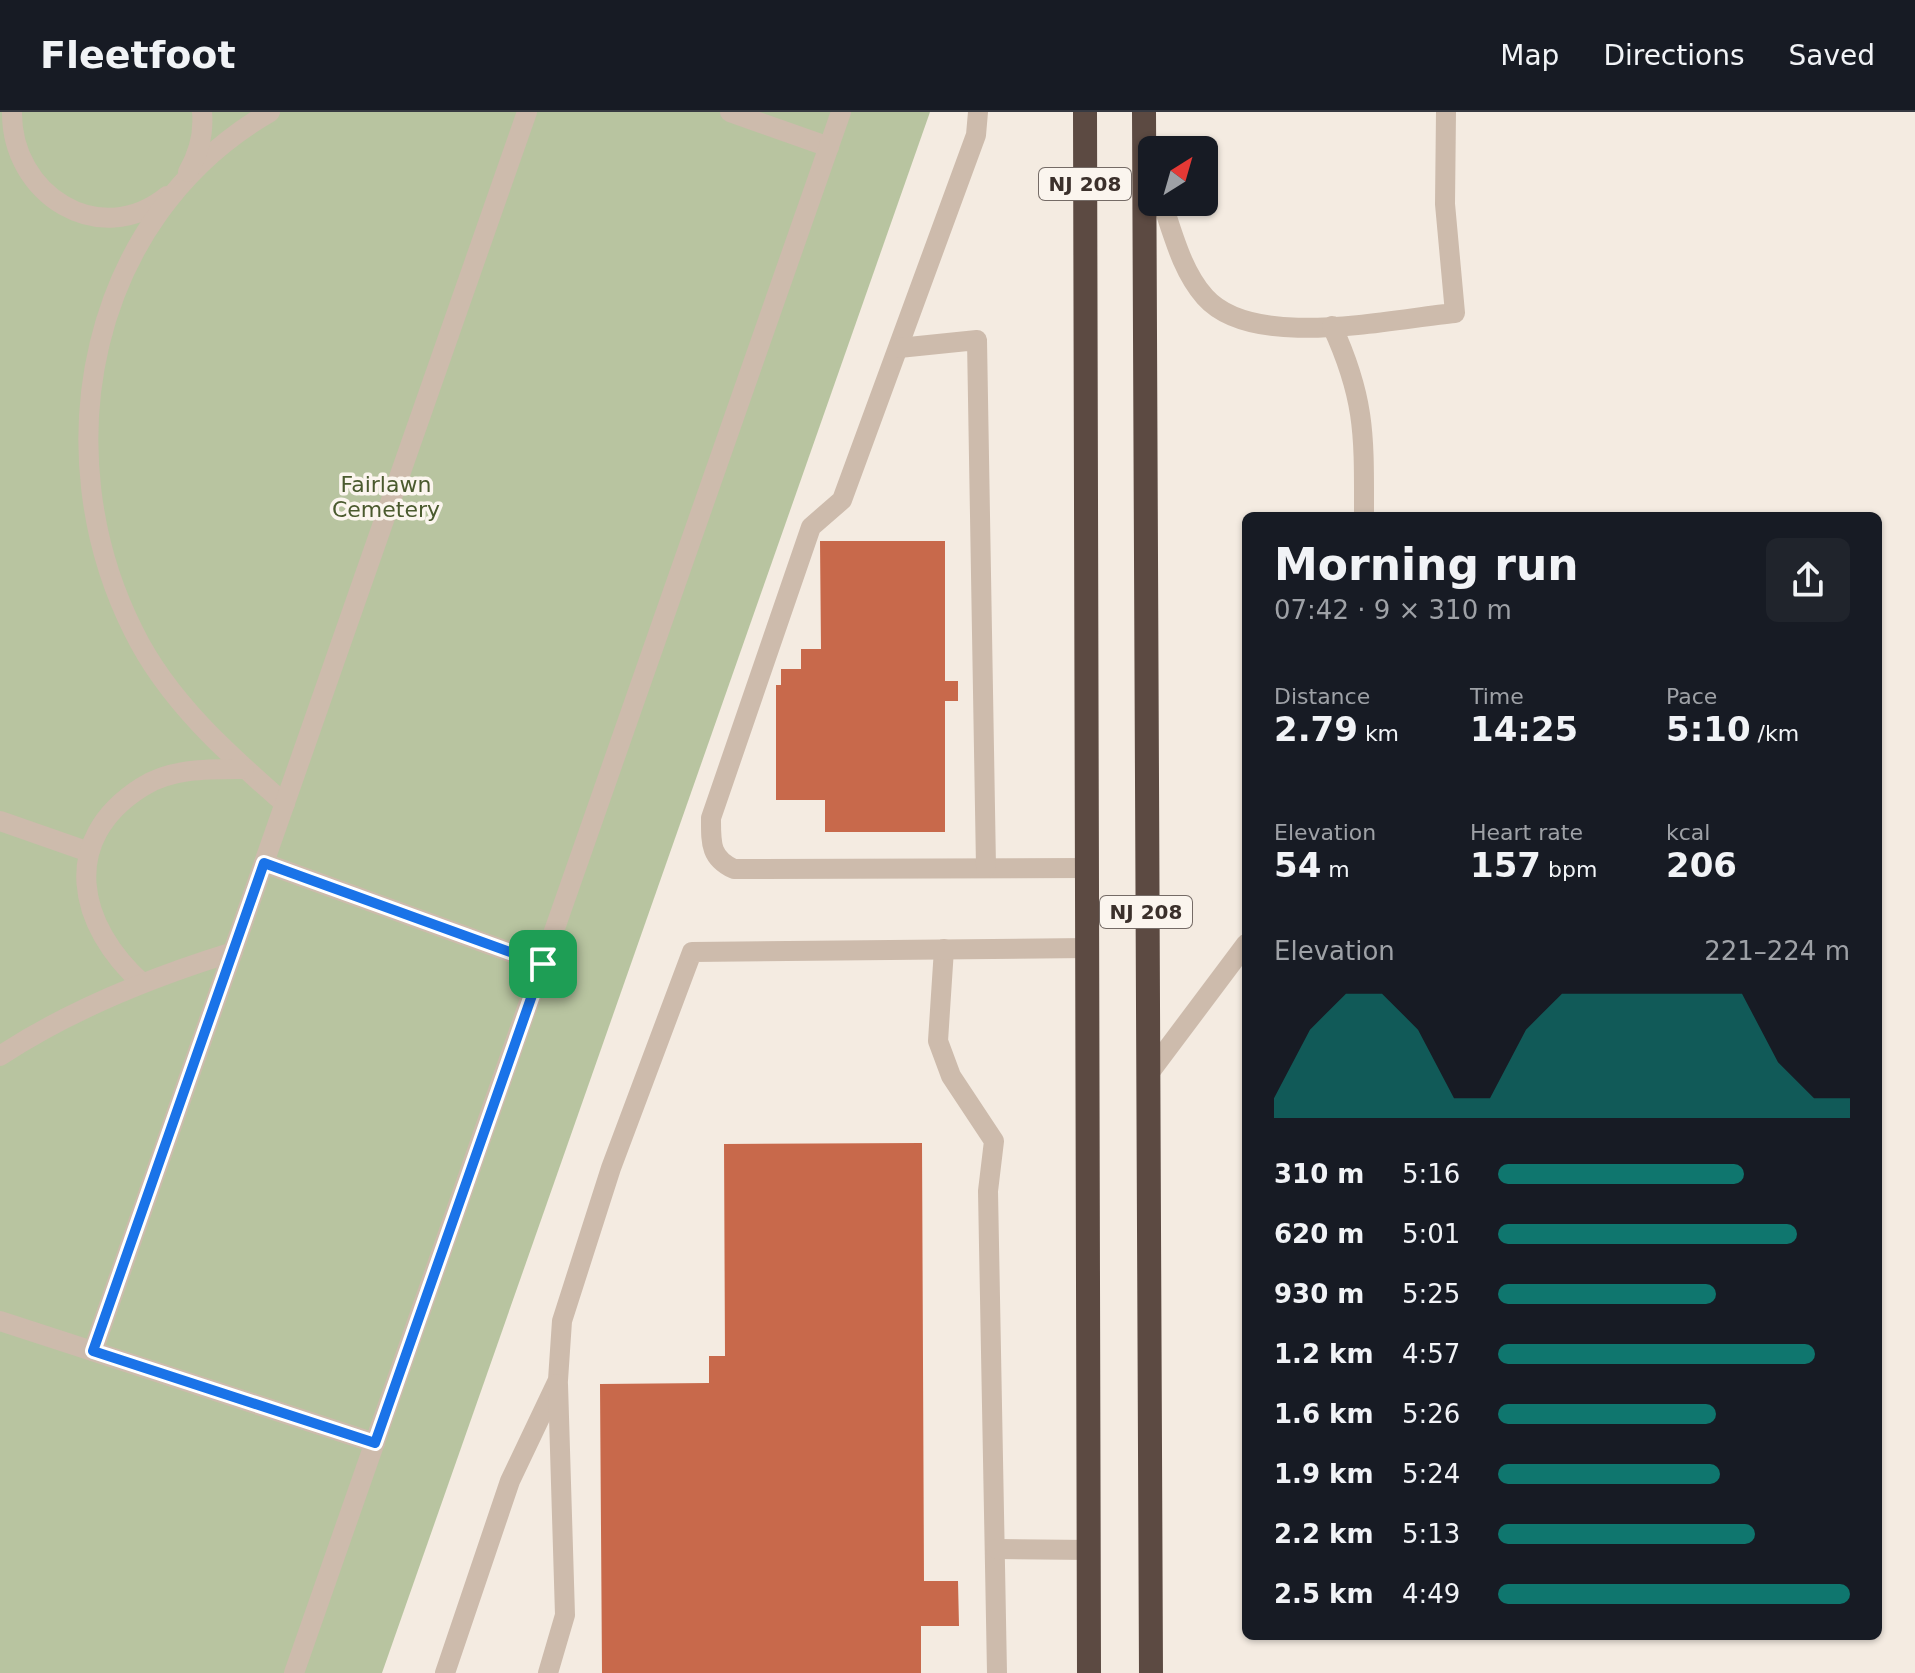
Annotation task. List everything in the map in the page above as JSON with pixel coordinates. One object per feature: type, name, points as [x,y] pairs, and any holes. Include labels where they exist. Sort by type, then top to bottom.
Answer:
[{"type":"highway","points":[[1077,112],[1086,256]]},
{"type":"highway","name":"NJ 208","points":[[1085,112],[1089,1673]]},
{"type":"highway","name":"NJ 208","points":[[1144,112],[1144,136]]},
{"type":"highway","name":"NJ 208","points":[[1144,216],[1151,1673]]},
{"type":"lane","points":[[0,132],[9,112]]},
{"type":"lane","points":[[9,112],[19,159],[33,182],[54,201],[78,212],[103,217],[131,214],[158,203],[219,149],[270,112]]},
{"type":"lane","points":[[202,112],[203,129],[197,157],[152,224],[108,312],[93,365],[87,415],[88,472],[94,524],[106,565],[134,634],[169,688],[244,769],[285,804]]},
{"type":"lane","points":[[93,1351],[527,112]]},
{"type":"lane","points":[[730,112],[829,147]]},
{"type":"lane","points":[[294,1673],[841,112]]},
{"type":"lane","points":[[978,112],[976,135],[842,500],[811,527],[711,818],[711,847],[719,862],[734,869],[1087,868]]},
{"type":"lane","points":[[1167,216],[1190,274],[1205,297],[1224,313],[1245,322],[1269,326],[1332,326],[1455,313],[1445,204],[1446,112]]},
{"type":"lane","points":[[1332,326],[1355,380],[1362,408],[1364,512]]},
{"type":"lane","points":[[899,348],[977,340],[986,867]]},
{"type":"lane","points":[[142,983],[120,964],[102,940],[90,913],[84,881],[89,852],[103,823],[143,786],[170,775],[244,769]]},
{"type":"lane","points":[[0,821],[89,852]]},
{"type":"lane","points":[[264,863],[543,964]]},
{"type":"lane","points":[[548,1673],[565,1615],[558,1380],[562,1321],[611,1168],[692,952],[1087,948]]},
{"type":"lane","points":[[944,949],[938,1041],[951,1076],[994,1141],[988,1191],[997,1673]]},
{"type":"lane","points":[[1147,1076],[1242,949]]},
{"type":"lane","points":[[0,1056],[59,1021],[142,983],[233,952]]},
{"type":"lane","points":[[0,1321],[375,1443]]},
{"type":"lane","points":[[445,1673],[510,1481],[558,1380]]},
{"type":"lane","points":[[996,1549],[1089,1550]]},
{"type":"green space","name":"Fairlawn Cemetery","points":[[0,112],[930,112],[382,1673],[0,1673]]},
{"type":"building","points":[[820,541],[945,541],[945,681],[958,681],[958,701],[945,701],[945,832],[825,832],[825,800],[776,800],[776,685],[781,685],[781,669],[801,669],[801,649],[821,649]]},
{"type":"building","points":[[922,1143],[924,1581],[958,1581],[959,1626],[921,1626],[921,1673],[602,1673],[600,1384],[709,1383],[709,1356],[725,1356],[724,1144]]},
{"type":"route","points":[[264,863],[543,964],[375,1443],[93,1351],[264,863]]}]
